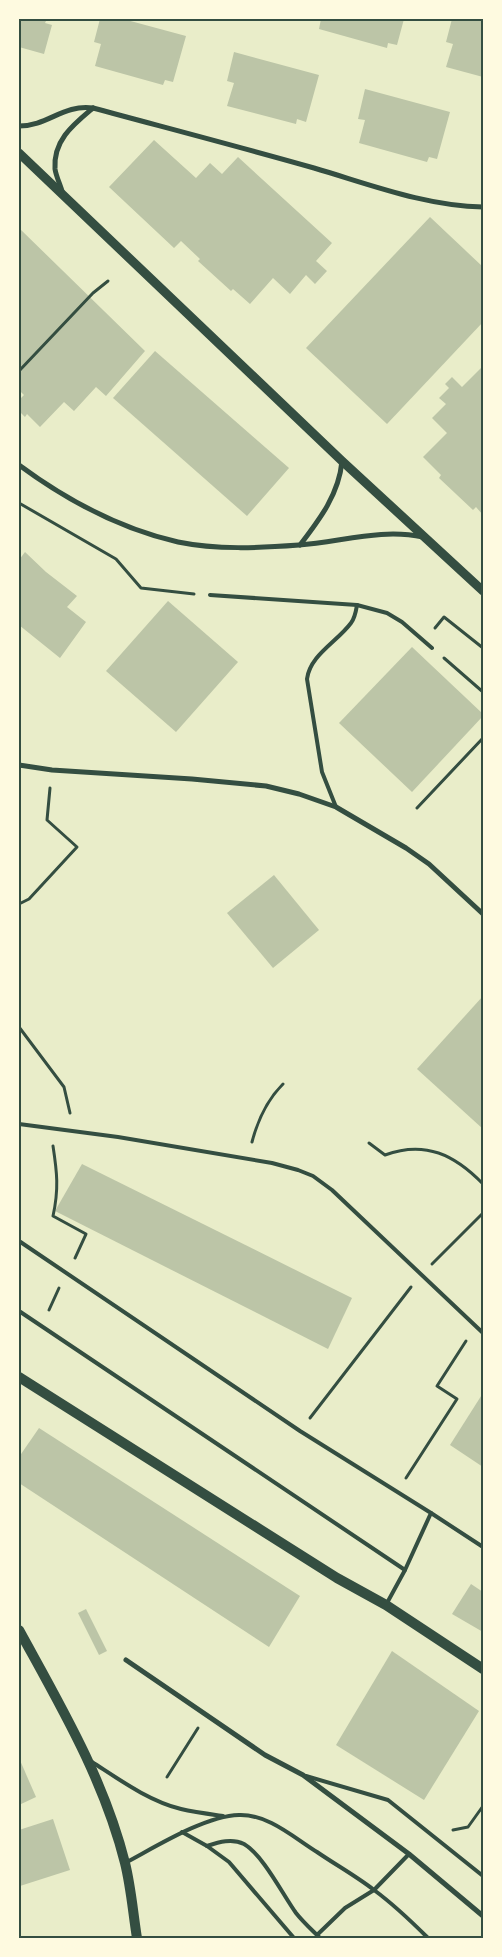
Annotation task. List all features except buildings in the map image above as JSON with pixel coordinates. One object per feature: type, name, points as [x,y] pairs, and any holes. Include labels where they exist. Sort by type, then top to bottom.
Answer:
[{"type":"main road","points":[[19,1377],[337,1578],[386,1605],[483,1669]]},
{"type":"main road","points":[[19,1386],[33,1387]]},
{"type":"main road","points":[[19,1630],[88,1760],[108,1809],[125,1863],[137,1938]]},
{"type":"street","points":[[19,126],[40,122],[81,106],[93,108],[274,156],[425,200],[462,207],[483,207]]},
{"type":"street","points":[[64,197],[55,169],[61,139],[71,127],[93,108]]},
{"type":"street","points":[[19,153],[342,461],[483,591]]},
{"type":"street","points":[[300,545],[317,522],[337,488],[342,461]]},
{"type":"street","points":[[19,465],[37,478],[103,516],[178,542],[236,547],[300,545],[384,534],[408,534],[426,538]]},
{"type":"street","points":[[19,765],[52,770],[192,778],[266,786],[299,794],[336,807],[429,864],[483,914]]},
{"type":"street","points":[[126,1660],[265,1755],[302,1775],[409,1854],[483,1916]]},
{"type":"lane","points":[[210,595],[357,604],[387,613],[402,622],[432,648]]},
{"type":"lane","points":[[336,807],[322,772],[307,679],[308,671],[316,658],[352,622],[357,604]]},
{"type":"lane","points":[[19,1124],[68,1130],[252,1160],[298,1170],[312,1176],[332,1190],[483,1333]]},
{"type":"lane","points":[[19,1241],[300,1431],[483,1547]]},
{"type":"lane","points":[[19,1312],[405,1570]]},
{"type":"lane","points":[[386,1605],[405,1570],[431,1513]]},
{"type":"lane","points":[[88,1760],[143,1794],[162,1802],[180,1809],[225,1817]]},
{"type":"lane","points":[[302,1775],[388,1800],[483,1876]]},
{"type":"lane","points":[[125,1863],[182,1832],[225,1817],[252,1816],[274,1824],[374,1890],[428,1938]]},
{"type":"lane","points":[[182,1832],[207,1846],[229,1862],[294,1938]]},
{"type":"lane","points":[[207,1846],[222,1841],[244,1844],[264,1865],[297,1914],[318,1937],[345,1908],[374,1890],[409,1854]]},
{"type":"path","points":[[19,371],[108,280]]},
{"type":"path","points":[[19,503],[116,559],[141,588],[210,595]]},
{"type":"path","points":[[427,625],[433,630],[444,617],[483,648]]},
{"type":"path","points":[[432,648],[483,692]]},
{"type":"path","points":[[417,808],[483,738]]},
{"type":"path","points":[[19,904],[29,899],[77,847],[47,820],[49,803]]},
{"type":"path","points":[[19,1027],[64,1087],[70,1115],[68,1130]]},
{"type":"path","points":[[252,1160],[252,1141],[257,1122],[275,1092],[283,1084]]},
{"type":"path","points":[[49,1128],[58,1176],[58,1194],[53,1216],[86,1234],[78,1251]]},
{"type":"path","points":[[369,1143],[385,1155],[399,1150],[417,1148],[439,1152],[471,1171],[483,1184]]},
{"type":"path","points":[[427,1269],[483,1213]]},
{"type":"path","points":[[300,1431],[417,1280]]},
{"type":"path","points":[[397,1492],[457,1399],[437,1386],[476,1326]]},
{"type":"path","points":[[168,1777],[206,1715]]},
{"type":"path","points":[[421,1825],[453,1830],[468,1827],[483,1806]]}]
